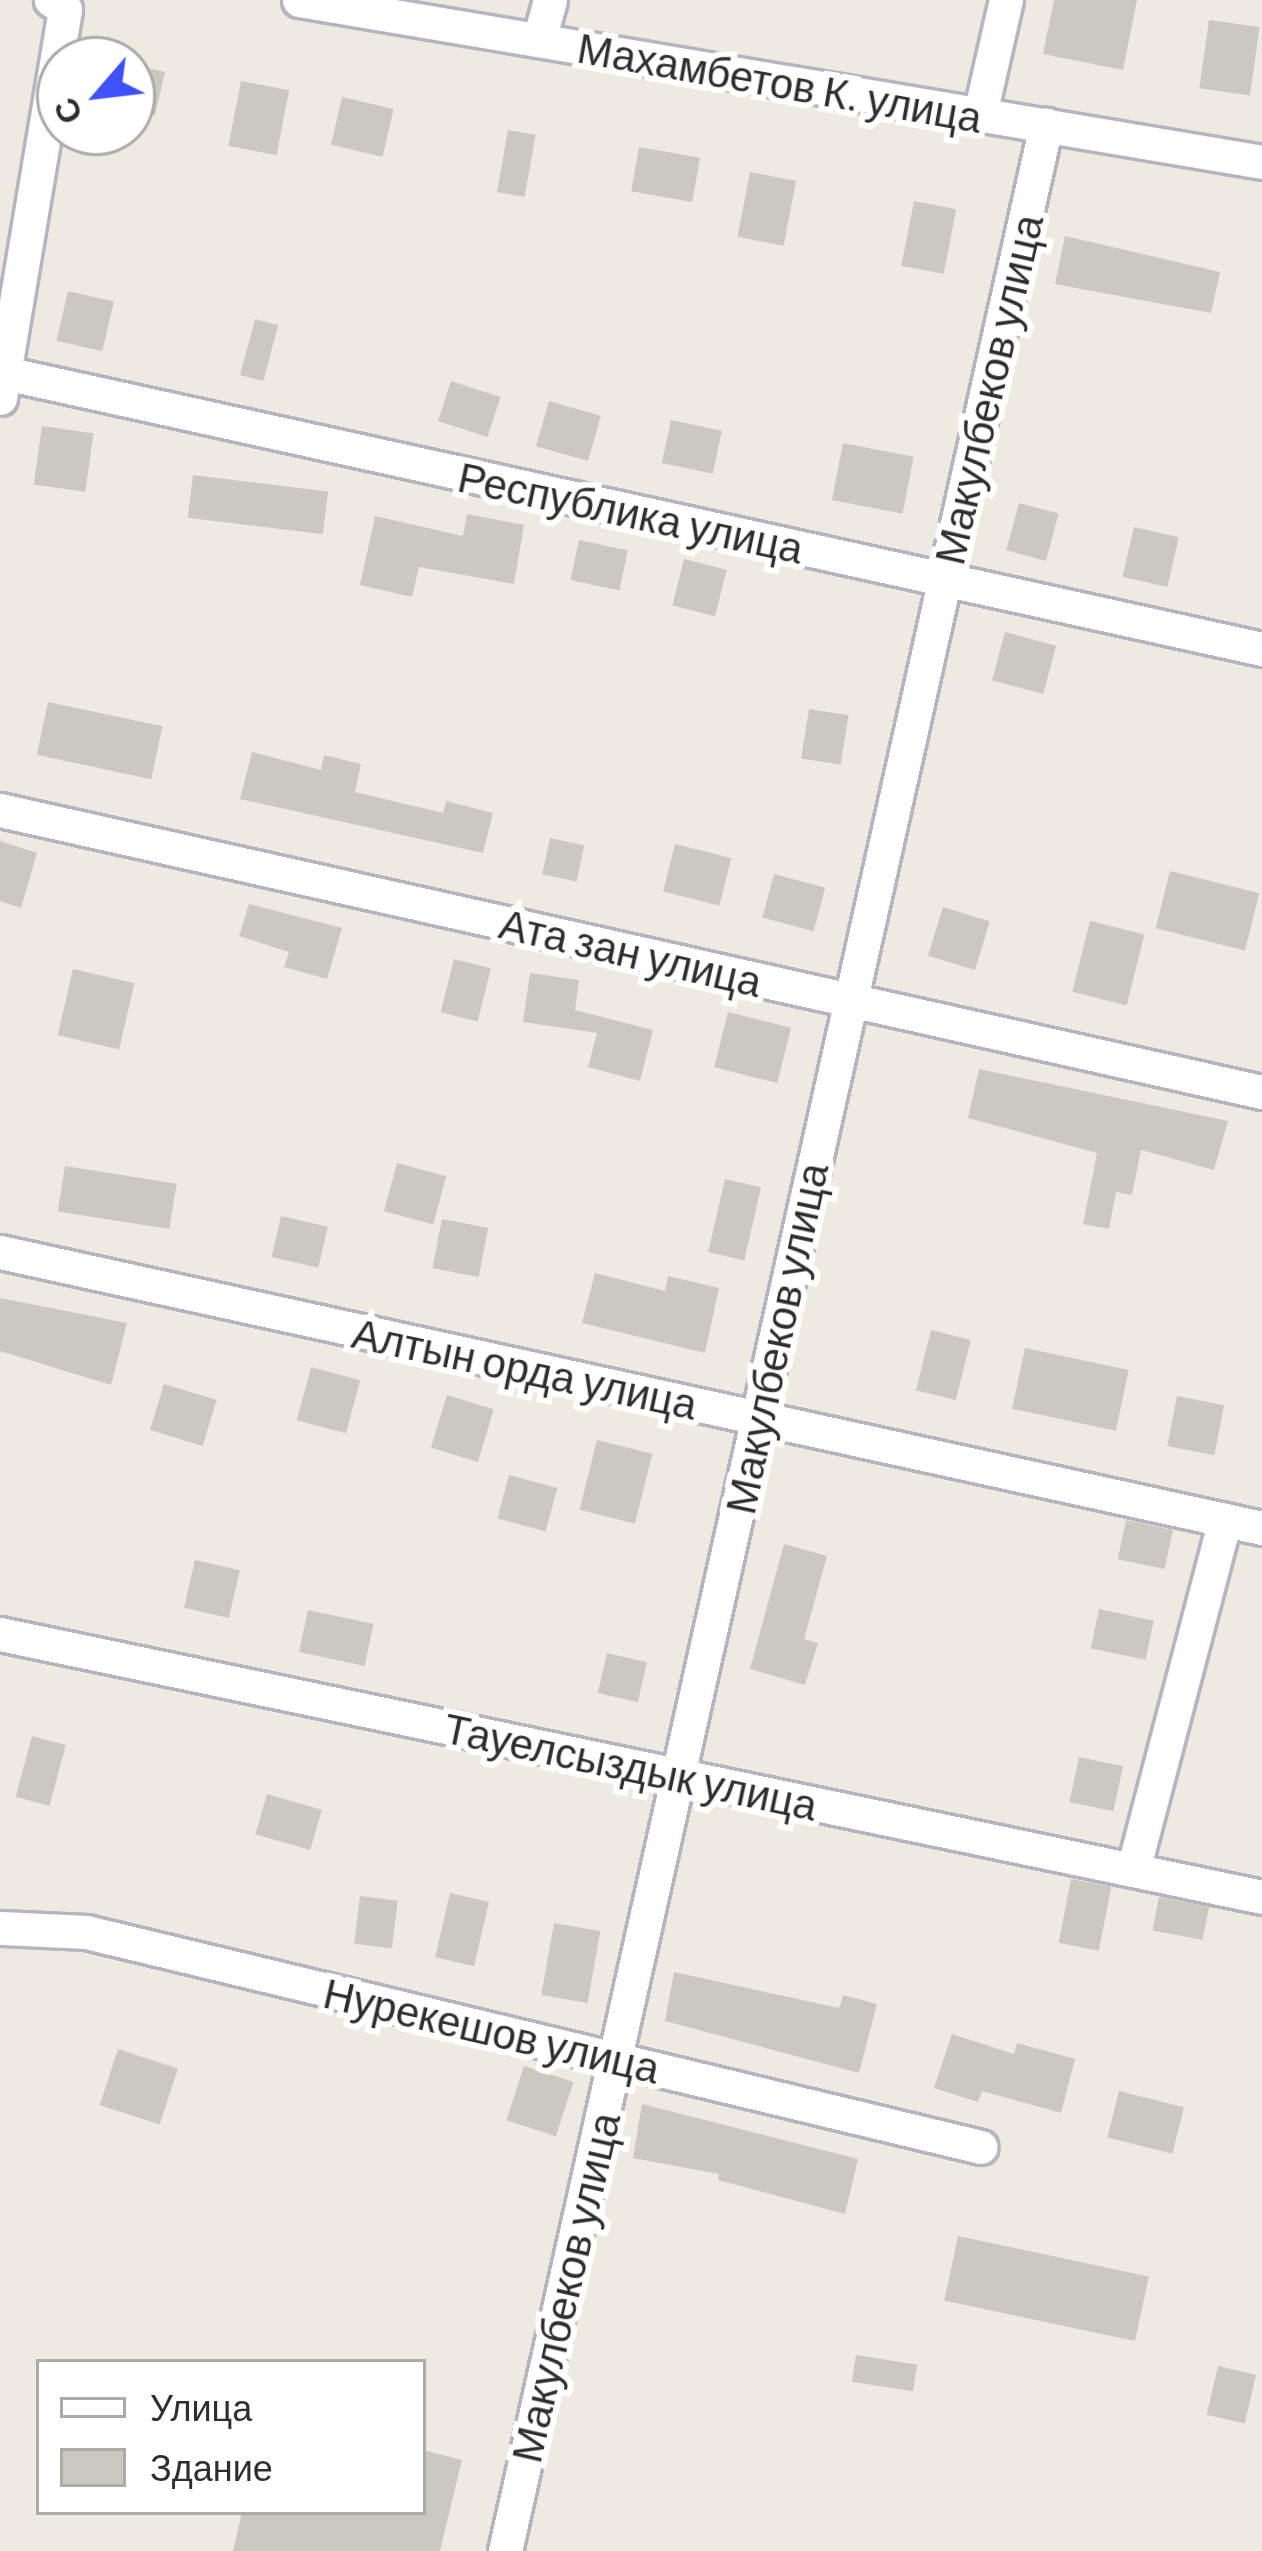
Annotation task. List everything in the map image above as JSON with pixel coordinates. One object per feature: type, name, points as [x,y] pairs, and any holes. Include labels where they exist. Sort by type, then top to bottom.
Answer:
[{"type":"street","points":[[2,381],[65,9],[51,0]]},
{"type":"street","name":"Махамбетов К. улица","points":[[298,0],[1262,162]]},
{"type":"street","points":[[539,40],[550,0]]},
{"type":"street","points":[[980,114],[1006,0]]},
{"type":"street","name":"Макулбеков улица","points":[[505,2551],[1046,125]]},
{"type":"street","name":"Республика улица","points":[[2,381],[1262,649]]},
{"type":"street","name":"Ата зан улица","points":[[0,810],[1262,1092]]},
{"type":"street","name":"Алтын орда улица","points":[[0,1252],[1262,1528]]},
{"type":"street","points":[[1133,1870],[1225,1520]]},
{"type":"street","name":"Тауелсыздык улица","points":[[0,1634],[1262,1897]]},
{"type":"street","name":"Нурекешов улица","points":[[0,1928],[86,1932],[981,2147]]},
{"type":"building","points":[[1054,0],[1137,0],[1123,70],[1043,54]]},
{"type":"building","points":[[1209,20],[1260,27],[1250,95],[1199,88]]},
{"type":"building","points":[[156,70],[165,72],[156,111]]},
{"type":"building","points":[[241,81],[289,90],[277,155],[228,146]]},
{"type":"building","points":[[342,97],[394,109],[383,157],[331,145]]},
{"type":"building","points":[[508,130],[536,135],[525,197],[497,192]]},
{"type":"building","points":[[639,147],[700,158],[692,202],[631,191]]},
{"type":"building","points":[[750,172],[796,181],[784,246],[737,237]]},
{"type":"building","points":[[914,201],[956,209],[944,274],[901,266]]},
{"type":"building","points":[[1065,236],[1220,272],[1211,313],[1055,284]]},
{"type":"building","points":[[68,291],[114,302],[102,351],[57,341]]},
{"type":"building","points":[[255,319],[278,325],[263,381],[240,375]]},
{"type":"building","points":[[451,381],[500,397],[487,437],[438,421]]},
{"type":"building","points":[[549,401],[601,416],[588,461],[536,446]]},
{"type":"building","points":[[671,420],[722,431],[713,474],[662,463]]},
{"type":"building","points":[[42,426],[93,433],[85,492],[34,484]]},
{"type":"building","points":[[843,443],[914,457],[903,514],[832,500]]},
{"type":"building","points":[[193,475],[328,492],[323,534],[188,518]]},
{"type":"building","points":[[1019,503],[1059,514],[1046,561],[1006,550]]},
{"type":"building","points":[[467,514],[524,525],[514,584],[419,567],[412,597],[360,585],[375,516],[463,536]]},
{"type":"building","points":[[1134,527],[1179,537],[1167,587],[1123,577]]},
{"type":"building","points":[[579,540],[628,550],[619,590],[570,580]]},
{"type":"building","points":[[684,559],[727,570],[715,616],[672,606]]},
{"type":"building","points":[[1005,632],[1056,646],[1043,694],[992,680]]},
{"type":"building","points":[[48,702],[162,726],[151,779],[37,755]]},
{"type":"building","points":[[809,709],[849,715],[841,765],[801,758]]},
{"type":"building","points":[[252,752],[321,770],[324,755],[361,764],[355,792],[443,813],[446,801],[493,813],[483,853],[240,799]]},
{"type":"building","points":[[550,838],[584,845],[577,881],[542,874]]},
{"type":"building","points":[[0,841],[37,853],[21,908],[0,901]]},
{"type":"building","points":[[675,844],[731,858],[719,906],[663,892]]},
{"type":"building","points":[[1170,871],[1259,893],[1245,951],[1156,928]]},
{"type":"building","points":[[774,874],[825,888],[814,931],[762,917]]},
{"type":"building","points":[[249,904],[342,928],[327,979],[284,967],[289,952],[239,936]]},
{"type":"building","points":[[943,907],[990,921],[975,970],[928,956]]},
{"type":"building","points":[[1090,921],[1144,935],[1127,1005],[1072,992]]},
{"type":"building","points":[[454,959],[491,968],[478,1022],[441,1012]]},
{"type":"building","points":[[73,969],[134,983],[119,1049],[58,1035]]},
{"type":"building","points":[[530,973],[579,980],[575,1010],[653,1030],[640,1081],[588,1067],[597,1033],[523,1022]]},
{"type":"building","points":[[728,1012],[791,1028],[777,1083],[714,1067]]},
{"type":"building","points":[[979,1069],[1228,1121],[1214,1170],[1141,1150],[1132,1195],[1116,1192],[1109,1229],[1083,1224],[1097,1153],[968,1118]]},
{"type":"building","points":[[397,1163],[446,1176],[433,1224],[384,1211]]},
{"type":"building","points":[[65,1166],[177,1184],[169,1229],[58,1211]]},
{"type":"building","points":[[725,1179],[761,1187],[744,1260],[708,1252]]},
{"type":"building","points":[[281,1216],[328,1227],[318,1268],[272,1257]]},
{"type":"building","points":[[442,1219],[488,1228],[479,1277],[432,1268]]},
{"type":"building","points":[[595,1273],[665,1291],[668,1276],[719,1288],[705,1353],[582,1323]]},
{"type":"building","points":[[0,1298],[127,1323],[111,1385],[0,1351]]},
{"type":"building","points":[[931,1330],[971,1340],[956,1400],[916,1390]]},
{"type":"building","points":[[1025,1348],[1129,1370],[1116,1431],[1012,1409]]},
{"type":"building","points":[[311,1367],[360,1380],[346,1433],[297,1420]]},
{"type":"building","points":[[164,1384],[217,1400],[203,1446],[150,1430]]},
{"type":"building","points":[[447,1395],[494,1409],[478,1462],[431,1448]]},
{"type":"building","points":[[1177,1396],[1224,1405],[1214,1455],[1167,1446]]},
{"type":"building","points":[[597,1440],[652,1454],[635,1524],[580,1510]]},
{"type":"building","points":[[509,1475],[557,1488],[546,1531],[497,1518]]},
{"type":"building","points":[[1126,1520],[1173,1530],[1165,1569],[1118,1559]]},
{"type":"building","points":[[784,1544],[827,1556],[804,1639],[818,1643],[805,1685],[750,1669]]},
{"type":"building","points":[[195,1560],[240,1570],[229,1618],[184,1608]]},
{"type":"building","points":[[1099,1609],[1154,1621],[1145,1660],[1091,1648]]},
{"type":"building","points":[[308,1610],[374,1624],[365,1666],[299,1652]]},
{"type":"building","points":[[607,1653],[647,1662],[638,1702],[598,1693]]},
{"type":"building","points":[[32,1736],[66,1745],[50,1806],[16,1797]]},
{"type":"building","points":[[1079,1757],[1123,1766],[1113,1811],[1069,1802]]},
{"type":"building","points":[[267,1794],[322,1810],[310,1850],[255,1834]]},
{"type":"building","points":[[1071,1879],[1111,1887],[1099,1951],[1059,1943]]},
{"type":"building","points":[[450,1893],[489,1902],[474,1966],[435,1957]]},
{"type":"building","points":[[360,1896],[398,1901],[392,1948],[354,1944]]},
{"type":"building","points":[[1159,1897],[1209,1907],[1203,1940],[1153,1930]]},
{"type":"building","points":[[554,1923],[600,1931],[588,2003],[541,1995]]},
{"type":"building","points":[[674,1972],[839,2008],[843,1995],[877,2004],[859,2073],[665,2021]]},
{"type":"building","points":[[952,2034],[1014,2054],[1017,2043],[1075,2059],[1061,2113],[982,2091],[978,2102],[934,2088]]},
{"type":"building","points":[[118,2049],[178,2068],[160,2125],[100,2105]]},
{"type":"building","points":[[524,2066],[573,2082],[556,2136],[506,2120]]},
{"type":"building","points":[[1119,2091],[1184,2107],[1172,2154],[1107,2138]]},
{"type":"building","points":[[642,2104],[858,2159],[845,2214],[718,2180],[719,2174],[633,2158]]},
{"type":"building","points":[[958,2236],[1149,2277],[1135,2341],[944,2301]]},
{"type":"building","points":[[856,2355],[917,2365],[913,2391],[852,2382]]},
{"type":"building","points":[[1218,2366],[1256,2375],[1245,2423],[1207,2415]]},
{"type":"building","points":[[426,2451],[462,2460],[440,2551],[233,2551],[241,2515],[426,2515]]}]
